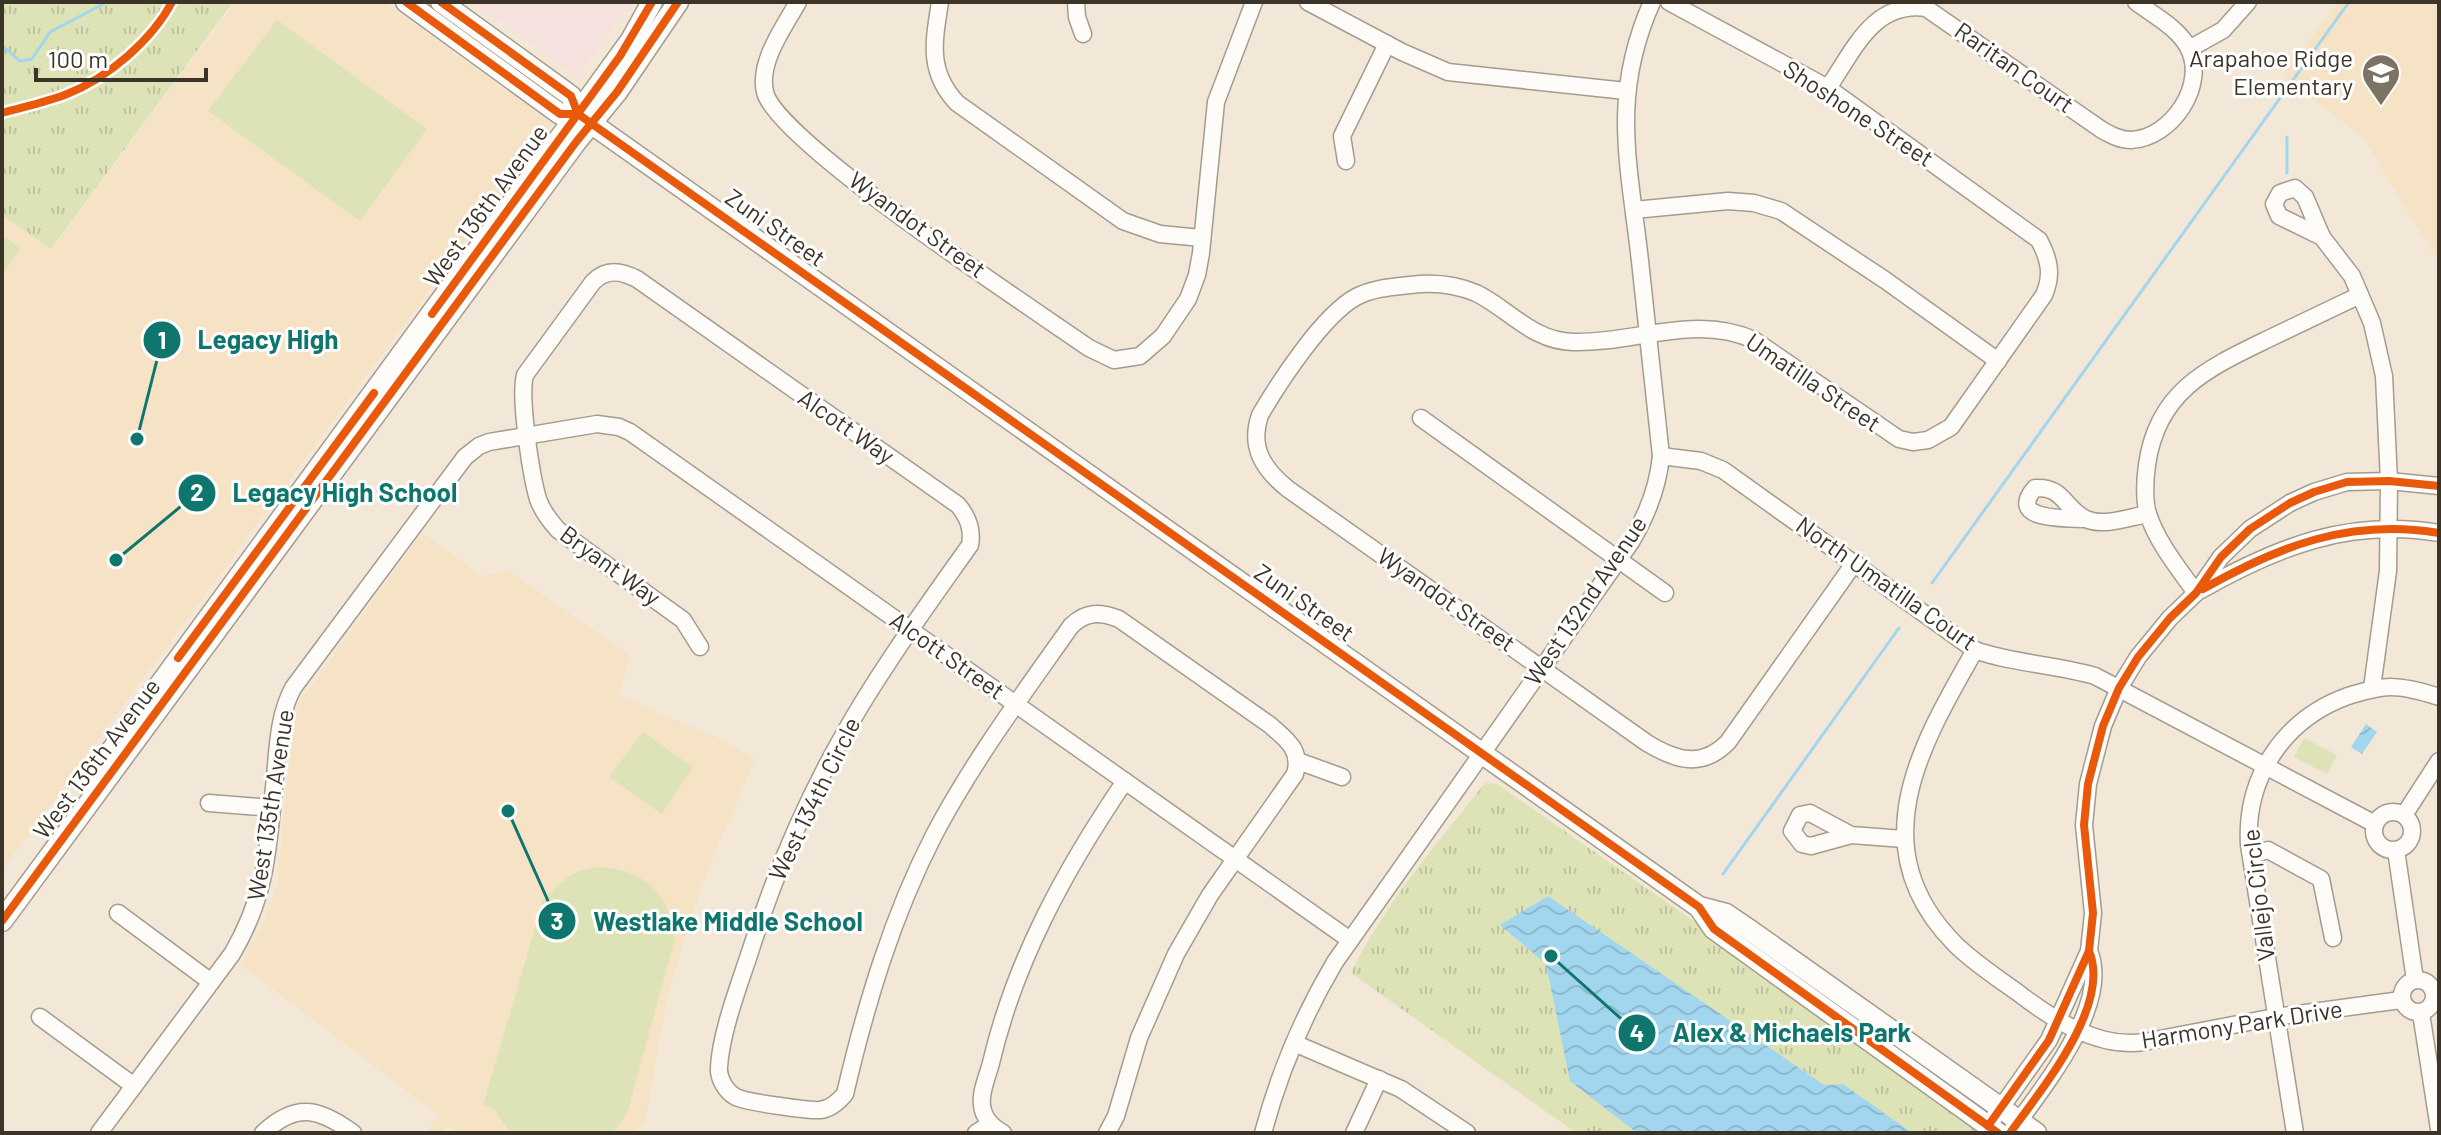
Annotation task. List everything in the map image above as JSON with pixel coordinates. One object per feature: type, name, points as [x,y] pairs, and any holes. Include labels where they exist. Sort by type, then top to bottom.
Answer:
[{"type":"main road","name":"Zuni Street","points":[[406,2],[560,114],[585,119]]},
{"type":"main road","name":"Zuni Street","points":[[441,2],[571,96],[585,119],[1699,907],[1714,929],[1993,1129]]},
{"type":"main road","name":"West 136th Avenue","points":[[585,119],[652,2]]},
{"type":"main road","name":"West 136th Avenue","points":[[2,921],[585,119],[650,45],[678,2]]},
{"type":"main road","name":"West 136th Avenue","points":[[2,899],[380,398]]},
{"type":"main road","points":[[117,743],[118,765]]},
{"type":"main road","name":"Zuni Street","points":[[1699,907],[1726,914],[1751,931],[2001,1106],[2022,1129]]},
{"type":"street","name":"Wyandot Street","points":[[798,2],[767,63],[764,88],[774,110],[879,200],[1089,348],[1114,360],[1131,359],[1156,343],[1188,299],[1197,275],[1202,238]]},
{"type":"street","points":[[940,2],[935,35],[936,66],[946,91],[957,103],[1123,221],[1160,234],[1202,238],[1216,102],[1254,2]]},
{"type":"street","points":[[1076,2],[1083,34]]},
{"type":"street","points":[[1308,2],[1435,68],[1463,75],[1626,91]]},
{"type":"street","name":"West 132nd Avenue","points":[[1263,1133],[1278,1083],[1316,993],[1481,752],[1619,559],[1651,506],[1661,456],[1625,131],[1631,58],[1652,2]]},
{"type":"street","name":"Shoshone Street","points":[[1669,2],[1828,88],[2039,240],[2049,261],[2048,286],[1998,361]]},
{"type":"street","points":[[2136,2],[2177,32],[2189,49],[2223,30],[2248,2]]},
{"type":"street","name":"Raritan Court","points":[[1828,88],[1870,27],[1891,11],[1911,6],[1926,8],[2116,137],[2132,140],[2151,135],[2177,112],[2193,80],[2189,49]]},
{"type":"street","points":[[1346,161],[1342,136],[1387,44]]},
{"type":"street","points":[[1634,210],[1728,201],[1754,203],[1781,211],[1998,361]]},
{"type":"street","points":[[2322,237],[2352,276],[2372,323],[2384,376],[2389,481],[2388,571],[2372,688]]},
{"type":"street","name":"Bryant Way","points":[[610,265],[593,282],[525,375],[522,389],[538,498],[545,515],[558,530],[683,620],[700,647]]},
{"type":"street","name":"Alcott Way","points":[[610,265],[637,279],[958,505],[976,526],[970,545],[910,630]]},
{"type":"street","name":"Umatilla Street","points":[[1255,443],[1260,415],[1318,333],[1339,309],[1374,290],[1423,283],[1457,286],[1484,298],[1535,332],[1565,341],[1604,340],[1709,328],[1744,336],[1893,436],[1913,442],[1940,435],[1956,421],[1998,361]]},
{"type":"street","points":[[2196,593],[2148,514],[2148,454],[2163,414],[2183,388],[2220,362],[2360,295]]},
{"type":"street","points":[[1421,418],[1665,593]]},
{"type":"street","name":"Alcott Street","points":[[527,435],[604,423],[630,432],[1350,940]]},
{"type":"street","name":"West 135th Avenue","points":[[99,1133],[232,954],[256,908],[266,865],[278,732],[293,688],[465,457],[489,442],[527,435]]},
{"type":"street","name":"Wyandot Street","points":[[1255,443],[1266,469],[1288,489],[1662,752],[1679,760],[1712,755],[1728,742],[1855,562]]},
{"type":"street","name":"North Umatilla Court","points":[[1661,456],[1717,466],[1975,650],[2021,663],[2061,666],[2095,676],[2375,824]]},
{"type":"street","points":[[1993,1129],[2001,1106],[2060,1020],[2089,951],[2093,913],[2084,825],[2088,784],[2103,726],[2119,688],[2153,636],[2196,593],[2221,557],[2250,529],[2290,503],[2347,482],[2389,481],[2439,486]]},
{"type":"street","points":[[2084,519],[2100,522],[2148,514]]},
{"type":"street","points":[[2196,593],[2267,554],[2310,539],[2389,528],[2439,533]]},
{"type":"street","name":"West 134th Circle","points":[[910,630],[839,743],[778,870],[734,1001],[719,1066],[719,1092],[749,1100],[837,1110],[845,1094],[873,985],[913,879],[959,790],[1071,626],[1091,607],[1119,619],[1270,725],[1292,745],[1298,761]]},
{"type":"street","name":"Harmony Park Drive","points":[[1975,650],[1935,719],[1915,769],[1907,801],[1904,839],[1920,893],[1941,927],[1964,952],[2023,997],[2060,1020],[2110,1042],[2135,1044],[2275,1017],[2401,1000]]},
{"type":"street","name":"Vallejo Circle","points":[[2295,1133],[2251,855],[2250,811],[2265,764],[2291,730],[2317,710],[2372,688],[2405,688],[2439,697]]},
{"type":"street","points":[[1107,1133],[1116,1116],[1139,1038],[1158,991],[1197,916],[1291,781],[1298,761],[1342,777]]},
{"type":"street","points":[[2404,815],[2439,761]]},
{"type":"street","points":[[990,1130],[982,1098],[994,1048],[1015,986],[1064,878],[1125,781]]},
{"type":"street","points":[[209,803],[272,808]]},
{"type":"street","points":[[2387,812],[2404,815],[2412,827],[2408,842],[2396,850],[2386,849],[2378,843],[2374,834],[2375,824],[2387,812]]},
{"type":"street","points":[[1851,835],[1904,839]]},
{"type":"street","points":[[2251,855],[2268,850],[2321,879],[2333,938]]},
{"type":"street","points":[[2396,850],[2415,980]]},
{"type":"street","points":[[118,913],[211,982]]},
{"type":"street","points":[[2022,1129],[2079,1029],[2091,998],[2095,965],[2089,951]]},
{"type":"street","points":[[2415,980],[2429,984],[2437,994],[2433,1004],[2421,1013]]},
{"type":"street","points":[[2415,980],[2404,988],[2401,1000],[2407,1009],[2421,1013]]},
{"type":"street","points":[[2421,1013],[2439,1129]]},
{"type":"street","points":[[40,1017],[134,1086]]},
{"type":"street","points":[[1294,1043],[1420,1099],[1467,1133]]},
{"type":"street","points":[[1354,1133],[1379,1079]]},
{"type":"street","points":[[263,1133],[289,1114],[310,1111],[325,1114],[353,1133]]},
{"type":"shaded area","points":[[235,2],[384,2],[552,124],[2,870],[2,215],[52,249]]},
{"type":"shaded area","points":[[474,2],[631,2],[577,77]]},
{"type":"shaded area","name":"Arapahoe Ridge Elementary","points":[[2338,2],[2439,2],[2439,263],[2364,139],[2283,76]]},
{"type":"shaded area","points":[[422,532],[482,576],[507,570],[630,655],[619,695],[731,744],[755,760],[711,862],[687,929],[667,1000],[645,1123],[633,1133],[459,1133],[448,1126],[442,1133],[426,1133],[438,1115],[240,964],[261,927],[277,885],[293,722],[299,703]]},
{"type":"green space","points":[[2,2],[233,2],[51,249],[2,215]]},
{"type":"green space","points":[[277,20],[427,129],[360,221],[208,111]]},
{"type":"green space","points":[[2,235],[21,249],[2,274]]},
{"type":"green space","points":[[643,732],[693,767],[662,814],[609,777]]},
{"type":"green space","points":[[2304,738],[2337,755],[2327,774],[2294,757]]},
{"type":"green space","points":[[1485,783],[1497,784],[1721,940],[1984,1133],[1576,1133],[1351,973],[1396,898]]},
{"type":"green space","points":[[597,867],[628,872],[651,886],[667,907],[675,938],[627,1114],[612,1133],[510,1133],[494,1109],[483,1105],[543,901],[567,878]]},
{"type":"water","points":[[2366,724],[2377,732],[2362,754],[2351,747]]},
{"type":"water","points":[[1548,896],[1824,1085],[1843,1084],[1912,1133],[1637,1133],[1570,1081],[1546,964],[1500,925]]},
{"type":"waterway","points":[[2,46],[20,61],[32,59],[50,32],[107,2]]},
{"type":"waterway","points":[[1932,583],[2349,2]]},
{"type":"waterway","points":[[2287,137],[2287,173]]},
{"type":"waterway","points":[[1723,874],[1899,628]]},
{"type":"cycle path","points":[[2,113],[59,97],[98,78],[141,44],[172,2]]},
{"type":"cycle path","points":[[406,2],[560,114],[578,114]]},
{"type":"cycle path","points":[[441,2],[571,96],[578,114],[1699,907],[1714,929],[1998,1133]]},
{"type":"cycle path","points":[[432,314],[620,56],[652,2]]},
{"type":"cycle path","points":[[2,921],[576,142],[617,92],[678,2]]},
{"type":"cycle path","points":[[178,658],[374,393]]},
{"type":"cycle path","points":[[1988,1126],[2049,1040],[2089,951],[2093,913],[2084,825],[2088,784],[2103,726],[2119,688],[2138,657],[2170,618],[2196,593],[2221,557],[2250,529],[2290,503],[2347,482],[2389,481],[2439,486]]},
{"type":"cycle path","points":[[2203,589],[2259,560],[2316,539],[2375,529],[2439,533]]},
{"type":"cycle path","points":[[2010,1133],[2055,1071],[2082,1021],[2091,996],[2093,973],[2089,951]]},
{"type":"place","name":"Arapahoe Ridge Elementary","points":[[2381,107]]},
{"type":"place","name":"Legacy High","points":[[137,439]]},
{"type":"place","name":"Legacy High School","points":[[116,560]]},
{"type":"place","name":"Westlake Middle School","points":[[508,811]]},
{"type":"place","name":"Alex & Michaels Park","points":[[1551,956]]}]
